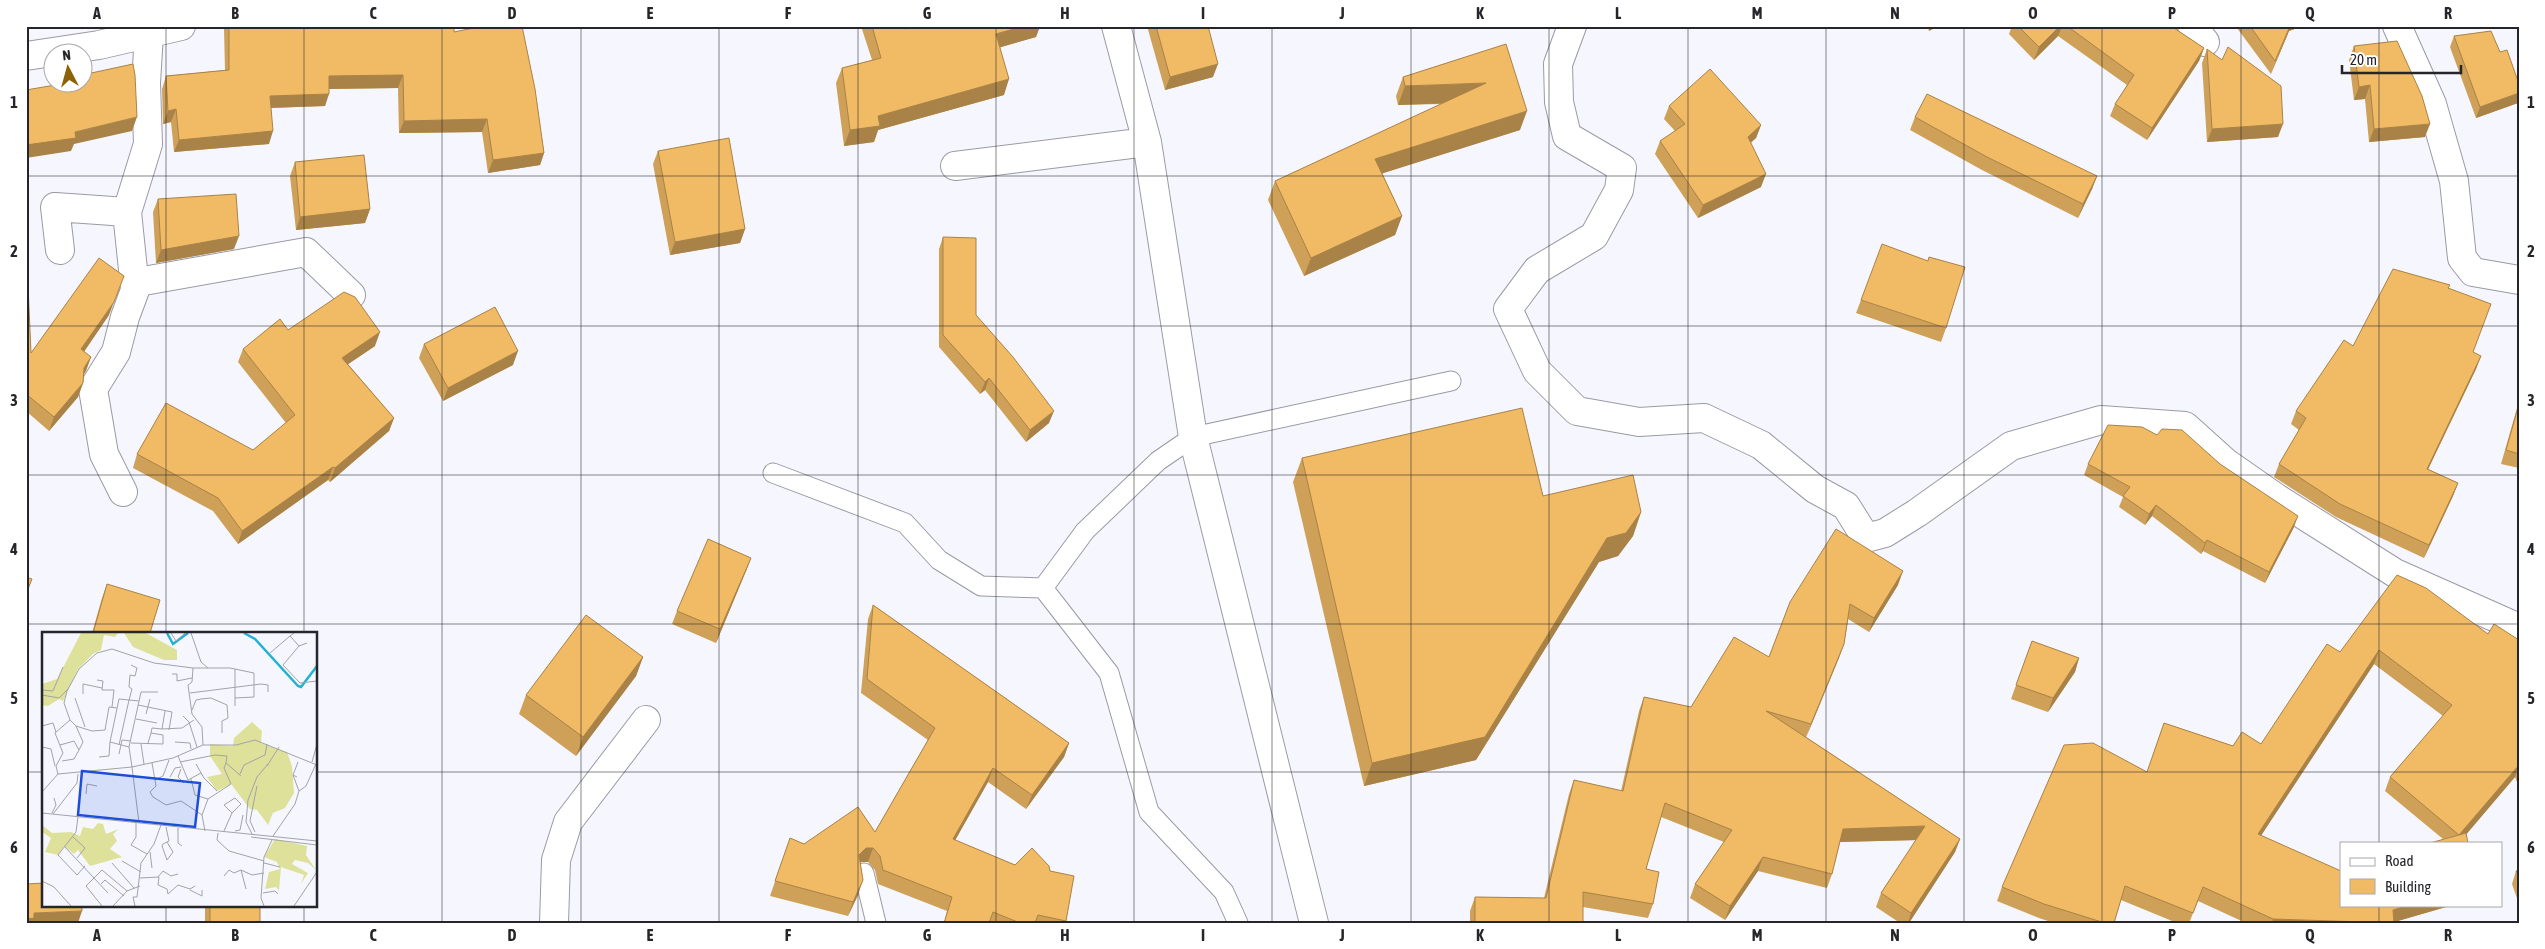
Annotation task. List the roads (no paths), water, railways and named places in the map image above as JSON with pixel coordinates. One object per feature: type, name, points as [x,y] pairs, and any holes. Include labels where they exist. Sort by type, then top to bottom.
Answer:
[{"type":"street","points":[[26,56],[99,45],[181,26]]},
{"type":"street","points":[[1116,26],[1147,142],[1193,437],[1314,923]]},
{"type":"street","points":[[2398,26],[2432,104],[2454,181],[2462,258],[2473,272],[2519,280]]},
{"type":"street","points":[[1569,28],[1558,64],[1559,102],[1567,136],[1622,168],[1620,190],[1594,236],[1537,270],[1508,309],[1537,371],[1577,411],[1638,422],[1704,418],[1761,445],[1815,489],[1846,506],[1866,538],[1885,533],[1917,513],[2011,446],[2101,420],[2186,426],[2233,468],[2278,499],[2395,573],[2519,628]]},
{"type":"street","points":[[136,289],[127,212],[148,144],[146,83],[149,34]]},
{"type":"street","points":[[955,166],[1147,142]]},
{"type":"street","points":[[60,250],[55,207],[127,212]]},
{"type":"street","points":[[123,492],[104,454],[92,389],[116,352],[125,316],[138,282],[306,252],[351,295]]},
{"type":"street","points":[[554,923],[556,860],[568,822],[646,720]]},
{"type":"lane","points":[[1043,588],[1085,531],[1158,461],[1193,437],[1451,380]]},
{"type":"lane","points":[[773,473],[905,523],[939,560],[981,586],[1043,588]]},
{"type":"lane","points":[[1043,588],[1109,673],[1149,812],[1224,892],[1238,923]]},
{"type":"lane","points":[[864,873],[876,923]]}]
